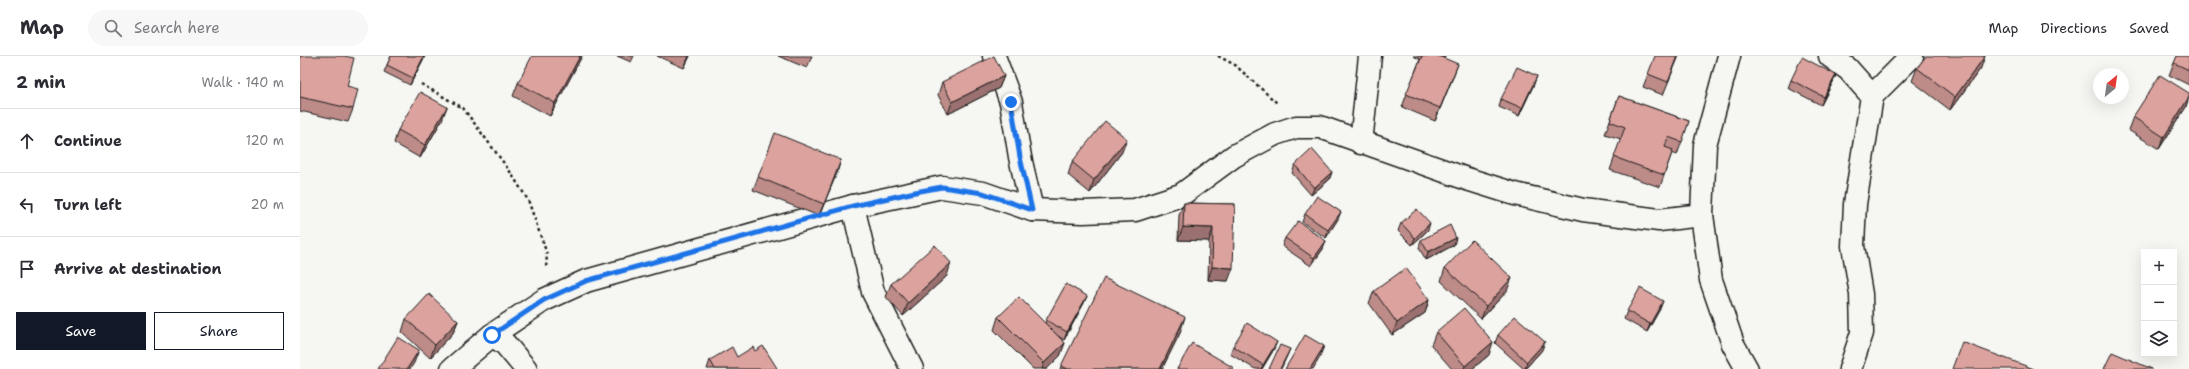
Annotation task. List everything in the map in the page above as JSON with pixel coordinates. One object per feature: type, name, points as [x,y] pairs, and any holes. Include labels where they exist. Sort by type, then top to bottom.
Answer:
[{"type":"street","points":[[994,56],[1011,102],[1020,157],[1032,210]]},
{"type":"street","points":[[1361,142],[1370,56]]},
{"type":"street","points":[[1729,56],[1705,145],[1702,215],[1711,280],[1733,344],[1747,369]]},
{"type":"street","points":[[1830,56],[1848,69],[1872,96]]},
{"type":"street","points":[[1850,369],[1862,333],[1861,294],[1854,246],[1855,204],[1872,96],[1912,56]]},
{"type":"street","points":[[452,369],[492,335],[544,300],[586,281],[853,206],[942,187],[983,193],[1032,210],[1083,212],[1135,210],[1181,195],[1234,156],[1275,134],[1296,127],[1320,127],[1424,165],[1515,194],[1583,210],[1659,220],[1702,215]]},
{"type":"street","points":[[853,206],[873,292],[912,369]]},
{"type":"street","points":[[492,335],[505,344],[526,369]]},
{"type":"path","points":[[1218,56],[1235,65],[1280,106],[1296,127]]},
{"type":"path","points":[[421,84],[463,108],[509,170],[528,200],[547,254],[544,300]]},
{"type":"building","points":[[300,56],[344,56],[354,58],[347,86],[358,89],[353,109],[300,97]]},
{"type":"building","points":[[391,56],[424,56],[413,78],[387,65]]},
{"type":"building","points":[[532,56],[580,56],[555,103],[518,83]]},
{"type":"building","points":[[994,56],[1004,76],[952,102],[942,82]]},
{"type":"building","points":[[1422,56],[1439,56],[1458,64],[1440,108],[1406,94]]},
{"type":"building","points":[[1655,56],[1678,56],[1668,82],[1648,74]]},
{"type":"building","points":[[1926,56],[1985,56],[1955,97],[1917,68]]},
{"type":"building","points":[[2177,56],[2189,56],[2189,70],[2174,63]]},
{"type":"building","points":[[1802,57],[1836,75],[1824,97],[1791,80]]},
{"type":"building","points":[[1517,67],[1537,76],[1522,108],[1501,99]]},
{"type":"building","points":[[2160,75],[2189,93],[2189,97],[2164,137],[2133,117]]},
{"type":"building","points":[[420,92],[447,107],[425,145],[398,130]]},
{"type":"building","points":[[1619,96],[1689,121],[1682,142],[1668,137],[1665,147],[1673,150],[1664,175],[1614,157],[1625,127],[1610,121]]},
{"type":"building","points":[[1105,121],[1127,139],[1094,180],[1072,162]]},
{"type":"building","points":[[775,133],[841,160],[824,204],[758,177]]},
{"type":"building","points":[[1312,149],[1332,172],[1314,188],[1295,165]]},
{"type":"building","points":[[1317,196],[1341,212],[1328,230],[1305,214]]},
{"type":"building","points":[[1184,203],[1235,204],[1233,268],[1212,267],[1213,228],[1183,227]]},
{"type":"building","points":[[1417,209],[1430,223],[1415,238],[1401,223]]},
{"type":"building","points":[[1298,221],[1326,241],[1314,258],[1285,238]]},
{"type":"building","points":[[1450,225],[1456,238],[1428,252],[1421,240]]},
{"type":"building","points":[[1472,240],[1512,278],[1486,306],[1445,268]]},
{"type":"building","points":[[935,245],[951,263],[908,303],[891,284]]},
{"type":"building","points":[[1406,268],[1429,300],[1397,323],[1374,291]]},
{"type":"building","points":[[1104,278],[1185,317],[1160,369],[1068,369],[1061,366]]},
{"type":"building","points":[[1066,284],[1087,296],[1067,332],[1046,320]]},
{"type":"building","points":[[1640,288],[1663,301],[1650,324],[1627,311]]},
{"type":"building","points":[[429,294],[458,321],[435,345],[406,319]]},
{"type":"building","points":[[1019,297],[1065,343],[1044,363],[998,317]]},
{"type":"building","points":[[1464,308],[1493,342],[1465,366],[1436,332]]},
{"type":"building","points":[[1515,316],[1545,342],[1527,362],[1498,335]]},
{"type":"building","points":[[1247,323],[1277,342],[1263,365],[1233,346]]},
{"type":"building","points":[[1305,335],[1324,346],[1310,369],[1285,369]]},
{"type":"building","points":[[398,337],[419,350],[407,369],[378,369]]},
{"type":"building","points":[[1962,342],[2034,369],[1952,369]]},
{"type":"building","points":[[1192,343],[1234,368],[1234,369],[1177,369]]},
{"type":"building","points":[[1280,345],[1290,349],[1280,369],[1269,369]]},
{"type":"building","points":[[763,346],[777,368],[715,369],[710,360],[732,347],[737,357],[753,347],[755,351]]},
{"type":"building","points":[[2112,352],[2152,369],[2104,369]]},
{"type":"route","points":[[492,335],[544,300],[586,281],[853,206],[942,187],[983,193],[1032,210],[1020,157],[1011,102]]}]
